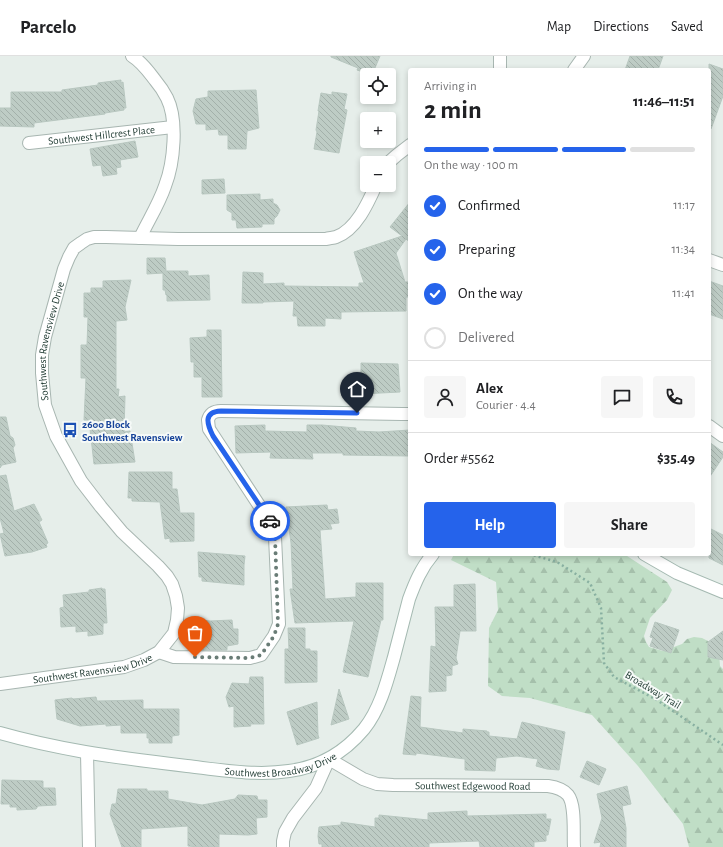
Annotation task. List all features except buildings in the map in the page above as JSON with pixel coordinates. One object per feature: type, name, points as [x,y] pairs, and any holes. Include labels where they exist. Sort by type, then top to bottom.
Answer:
[{"type":"street","points":[[132,56],[145,66],[168,99],[173,127],[172,166],[165,186],[140,238]]},
{"type":"street","points":[[500,56],[500,68]]},
{"type":"street","points":[[575,68],[584,56]]},
{"type":"street","name":"Southwest Hillcrest Place","points":[[29,143],[173,127]]},
{"type":"street","points":[[396,156],[408,147]]},
{"type":"street","name":"Southwest Ravensview Drive","points":[[0,684],[124,666],[144,660],[159,652],[174,633],[177,620],[178,608],[172,584],[158,566],[122,532],[81,481],[56,436],[45,405],[42,355],[45,337],[64,269],[74,248],[86,239],[94,237],[178,239],[311,239],[336,237],[347,231],[355,224],[373,192]]},
{"type":"street","points":[[711,261],[723,265]]},
{"type":"street","points":[[159,652],[174,657],[256,657],[261,655],[274,636],[278,624],[275,537],[273,528],[213,436],[208,424],[209,416],[212,413],[221,411],[408,414]]},
{"type":"street","points":[[711,427],[723,436]]},
{"type":"street","name":"Southwest Broadway Drive","points":[[0,733],[86,753],[226,771],[275,773],[314,765],[329,759],[349,745],[370,720],[376,709],[385,689],[409,599],[422,568],[431,556]]},
{"type":"street","points":[[647,556],[677,573],[723,592]]},
{"type":"street","points":[[86,753],[89,847]]},
{"type":"street","points":[[283,847],[284,832],[316,788],[329,759]]},
{"type":"street","name":"Southwest Edgewood Road","points":[[329,759],[363,779],[377,784],[548,786],[558,788],[568,795],[571,801],[574,847]]},
{"type":"path","name":"Broadway Trail","points":[[536,556],[557,562],[590,583],[601,608],[604,663],[614,677],[657,700],[723,745]]},
{"type":"green space","points":[[453,556],[627,556],[667,582],[672,590],[667,600],[650,618],[644,636],[649,647],[663,651],[682,644],[687,639],[694,637],[702,638],[714,644],[719,652],[720,666],[723,669],[723,847],[689,847],[683,824],[638,766],[592,715],[530,698],[502,696],[488,686],[489,628],[498,610],[496,582],[451,560]]},
{"type":"way so far","points":[[195,657],[256,657],[261,655],[274,636],[278,624],[278,609],[275,537],[270,521]]},
{"type":"place","name":"2600 Block Southwest Ravensview","points":[[70,430]]},
{"type":"route","points":[[270,521],[213,436],[209,429],[209,416],[216,411],[357,413]]}]
